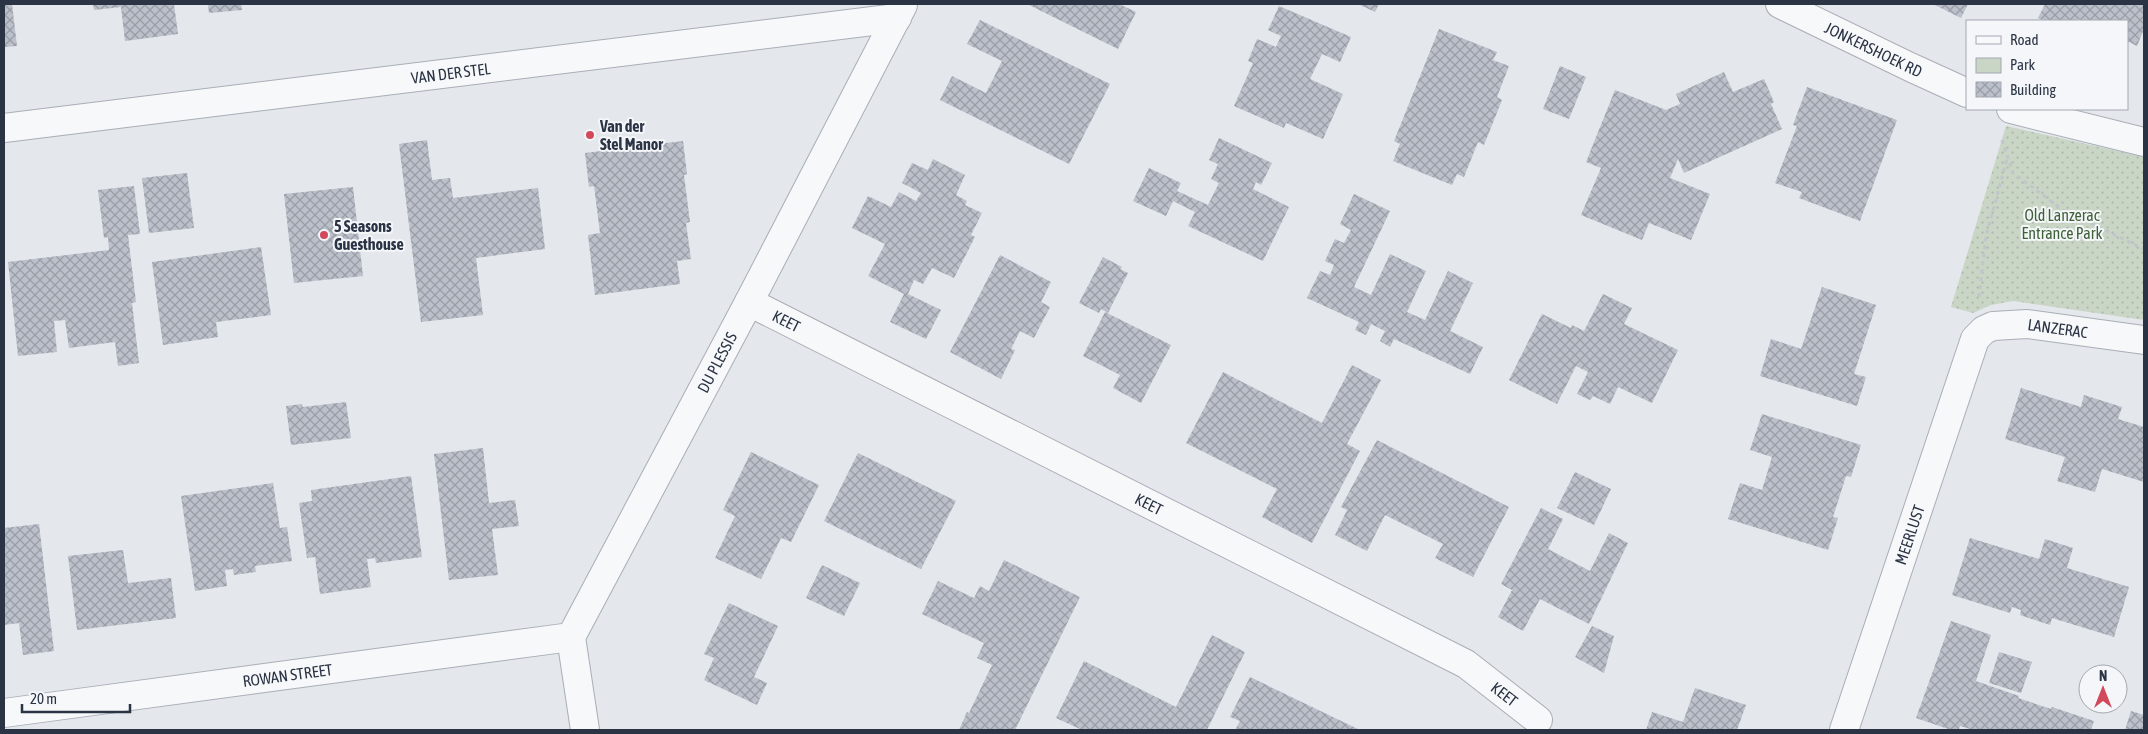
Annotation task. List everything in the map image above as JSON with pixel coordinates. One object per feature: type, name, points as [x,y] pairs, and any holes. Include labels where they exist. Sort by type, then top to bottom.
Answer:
[{"type":"street","name":"JONKERSHOEK RD","points":[[1780,4],[1910,68],[1966,93]]},
{"type":"street","name":"VAN DER STEL","points":[[4,128],[901,11]]},
{"type":"street","name":"DU PLESSIS","points":[[571,637],[901,11]]},
{"type":"street","points":[[2015,110],[2144,142]]},
{"type":"street","name":"KEET","points":[[749,302],[1466,664],[1538,720]]},
{"type":"street","name":"LANZERAC","points":[[1980,334],[1993,326],[2027,324],[2144,340]]},
{"type":"street","name":"MEERLUST","points":[[1844,730],[1980,334]]},
{"type":"street","points":[[571,637],[585,730]]},
{"type":"street","name":"ROWAN STREET","points":[[4,713],[571,637]]},
{"type":"path","points":[[2000,136],[2013,173],[2063,210],[2144,249]]},
{"type":"path","points":[[1980,334],[1978,297],[1986,236],[2008,157]]},
{"type":"green space","name":"Old Lanzerac Entrance Park","points":[[2006,126],[2144,157],[2144,320],[2013,301],[1991,305],[1973,313],[1951,307]]},
{"type":"building","points":[[4,4],[12,4],[17,46],[4,47]]},
{"type":"building","points":[[93,4],[174,4],[178,34],[125,41],[121,7],[94,10]]},
{"type":"building","points":[[208,4],[241,4],[242,10],[209,13]]},
{"type":"building","points":[[1027,4],[1119,4],[1136,12],[1118,49]]},
{"type":"building","points":[[1358,4],[1379,4],[1375,12]]},
{"type":"building","points":[[1933,4],[1968,4],[1961,18]]},
{"type":"building","points":[[2045,4],[2144,4],[2144,29],[2137,46],[2128,42],[2128,20],[2043,20],[2038,18]]},
{"type":"building","points":[[1279,6],[1351,37],[1340,62],[1322,54],[1310,79],[1343,94],[1323,139],[1286,123],[1284,128],[1234,106],[1253,63],[1248,61],[1257,39],[1276,47],[1281,36],[1268,30]]},
{"type":"building","points":[[980,20],[1110,84],[1069,164],[940,100],[952,76],[986,93],[1002,61],[967,44]]},
{"type":"building","points":[[1439,29],[1497,52],[1493,60],[1509,66],[1497,97],[1502,100],[1484,145],[1478,142],[1464,177],[1457,174],[1452,185],[1393,161],[1400,144],[1394,141]]},
{"type":"building","points":[[1560,66],[1586,77],[1569,119],[1543,109]]},
{"type":"building","points":[[1724,72],[1733,92],[1764,79],[1774,102],[1771,104],[1782,129],[1684,173],[1678,159],[1670,178],[1710,194],[1691,240],[1649,223],[1642,240],[1581,215],[1601,168],[1586,162],[1615,90],[1666,110],[1680,104],[1676,94]]},
{"type":"building","points":[[1807,87],[1897,120],[1860,221],[1799,198],[1802,192],[1775,183],[1797,126],[1793,125]]},
{"type":"building","points":[[1219,138],[1272,163],[1261,185],[1256,182],[1253,189],[1289,207],[1263,261],[1188,226],[1195,212],[1173,201],[1166,216],[1133,201],[1149,168],[1181,183],[1177,191],[1208,205],[1219,183],[1211,179],[1218,164],[1209,160]]},
{"type":"building","points":[[427,140],[432,180],[450,178],[453,198],[538,188],[545,249],[476,258],[483,315],[421,322],[399,144]]},
{"type":"building","points":[[683,141],[687,174],[684,175],[690,222],[686,223],[691,259],[677,261],[680,284],[595,295],[588,235],[600,233],[594,186],[589,187],[585,153]]},
{"type":"building","points":[[933,159],[965,175],[956,195],[967,201],[965,205],[982,213],[971,235],[975,237],[954,278],[932,268],[923,284],[914,280],[908,294],[941,310],[926,339],[890,322],[904,294],[868,276],[885,244],[852,228],[868,196],[891,207],[899,192],[916,201],[921,193],[902,183],[912,163],[928,170]]},
{"type":"building","points":[[187,173],[194,228],[149,233],[142,178]]},
{"type":"building","points":[[134,186],[140,234],[128,235],[136,302],[132,303],[139,363],[118,366],[115,342],[69,348],[65,320],[54,321],[57,352],[18,356],[8,262],[109,250],[108,237],[104,238],[98,190]]},
{"type":"building","name":"5 Seasons Guesthouse","points":[[353,187],[363,276],[294,283],[284,194]]},
{"type":"building","points":[[1354,194],[1390,211],[1354,287],[1371,295],[1390,254],[1426,271],[1407,312],[1425,320],[1448,271],[1473,283],[1450,331],[1483,347],[1470,374],[1394,339],[1390,347],[1380,341],[1385,331],[1371,324],[1366,335],[1355,330],[1359,322],[1307,298],[1320,271],[1330,275],[1334,265],[1325,261],[1335,239],[1344,243],[1351,230],[1340,224]]},
{"type":"building","points":[[261,247],[271,315],[216,322],[218,337],[163,345],[152,262]]},
{"type":"building","points":[[1000,255],[1051,282],[1041,302],[1050,307],[1034,338],[1020,331],[1011,349],[1015,350],[1001,379],[950,352]]},
{"type":"building","points":[[1103,257],[1122,267],[1120,269],[1128,273],[1108,313],[1101,309],[1099,313],[1079,303]]},
{"type":"building","points":[[1822,287],[1876,305],[1854,374],[1866,377],[1857,406],[1760,376],[1771,339],[1801,349]]},
{"type":"building","points":[[1603,294],[1632,308],[1624,324],[1678,350],[1652,403],[1618,387],[1610,404],[1593,396],[1590,400],[1577,394],[1588,372],[1576,366],[1557,404],[1509,380],[1542,314],[1571,328],[1572,325],[1584,331]]},
{"type":"building","points":[[1105,312],[1171,345],[1141,403],[1113,388],[1120,375],[1083,356]]},
{"type":"building","points":[[1352,365],[1381,380],[1347,444],[1360,451],[1312,543],[1262,517],[1277,489],[1186,443],[1223,372],[1322,423]]},
{"type":"building","points":[[2021,388],[2081,407],[2084,395],[2122,407],[2118,419],[2144,427],[2144,482],[2102,469],[2095,492],[2057,481],[2065,457],[2005,439]]},
{"type":"building","points":[[346,402],[351,438],[291,445],[286,406],[302,404],[303,407]]},
{"type":"building","points":[[1762,414],[1861,445],[1851,477],[1846,476],[1833,517],[1838,518],[1828,550],[1728,519],[1740,483],[1762,490],[1772,457],[1750,450]]},
{"type":"building","points":[[1377,440],[1509,507],[1473,577],[1435,558],[1443,544],[1385,515],[1367,551],[1335,535],[1347,510],[1341,507]]},
{"type":"building","points":[[483,448],[489,503],[515,500],[519,526],[492,529],[498,575],[449,580],[434,454]]},
{"type":"building","points":[[751,452],[819,485],[791,542],[781,538],[761,579],[715,558],[735,516],[723,510]]},
{"type":"building","points":[[858,453],[956,501],[921,569],[824,521]]},
{"type":"building","points":[[1575,472],[1611,489],[1594,525],[1557,508]]},
{"type":"building","points":[[411,476],[422,557],[376,563],[375,558],[367,559],[371,587],[320,594],[315,557],[307,558],[299,503],[312,501],[311,490]]},
{"type":"building","points":[[273,483],[280,528],[287,527],[292,561],[255,566],[256,572],[234,575],[233,569],[225,570],[227,586],[195,591],[181,496]]},
{"type":"building","points":[[1541,508],[1563,519],[1548,549],[1590,571],[1609,533],[1628,543],[1589,624],[1540,599],[1523,631],[1498,617],[1512,590],[1501,584]]},
{"type":"building","points":[[39,524],[54,651],[23,655],[19,623],[4,625],[4,528]]},
{"type":"building","points":[[1970,538],[2039,559],[2045,539],[2073,548],[2067,568],[2129,587],[2114,637],[2052,618],[2050,625],[2020,615],[2021,610],[2012,607],[2010,613],[1952,595]]},
{"type":"building","points":[[123,550],[128,583],[171,578],[176,618],[77,630],[68,556]]},
{"type":"building","points":[[1004,560],[1080,597],[1015,730],[959,730],[992,665],[977,658],[984,643],[922,614],[938,581],[974,598],[980,586],[989,591]]},
{"type":"building","points":[[822,565],[860,583],[844,616],[806,598]]},
{"type":"building","points":[[729,603],[778,626],[754,677],[767,683],[757,705],[704,680],[714,658],[704,654]]},
{"type":"building","points":[[1951,621],[1991,635],[1976,681],[2019,696],[2018,698],[2094,721],[2091,730],[1973,730],[1960,726],[1959,730],[1951,730],[1916,718]]},
{"type":"building","points":[[1592,626],[1614,636],[1604,673],[1575,657]]},
{"type":"building","points":[[1212,635],[1245,652],[1207,730],[1082,730],[1056,718],[1084,661],[1176,707]]},
{"type":"building","points":[[1999,652],[2032,662],[2021,693],[1989,683]]},
{"type":"building","points":[[1250,677],[1360,730],[1235,730],[1240,721],[1230,717]]},
{"type":"building","points":[[1695,688],[1746,705],[1737,730],[1646,730],[1652,712],[1683,722]]},
{"type":"building","points":[[2131,711],[2144,715],[2144,730],[2125,730]]},
{"type":"place","name":"Van der Stel Manor","points":[[590,135]]},
{"type":"place","name":"5 Seasons Guesthouse","points":[[324,235]]}]
